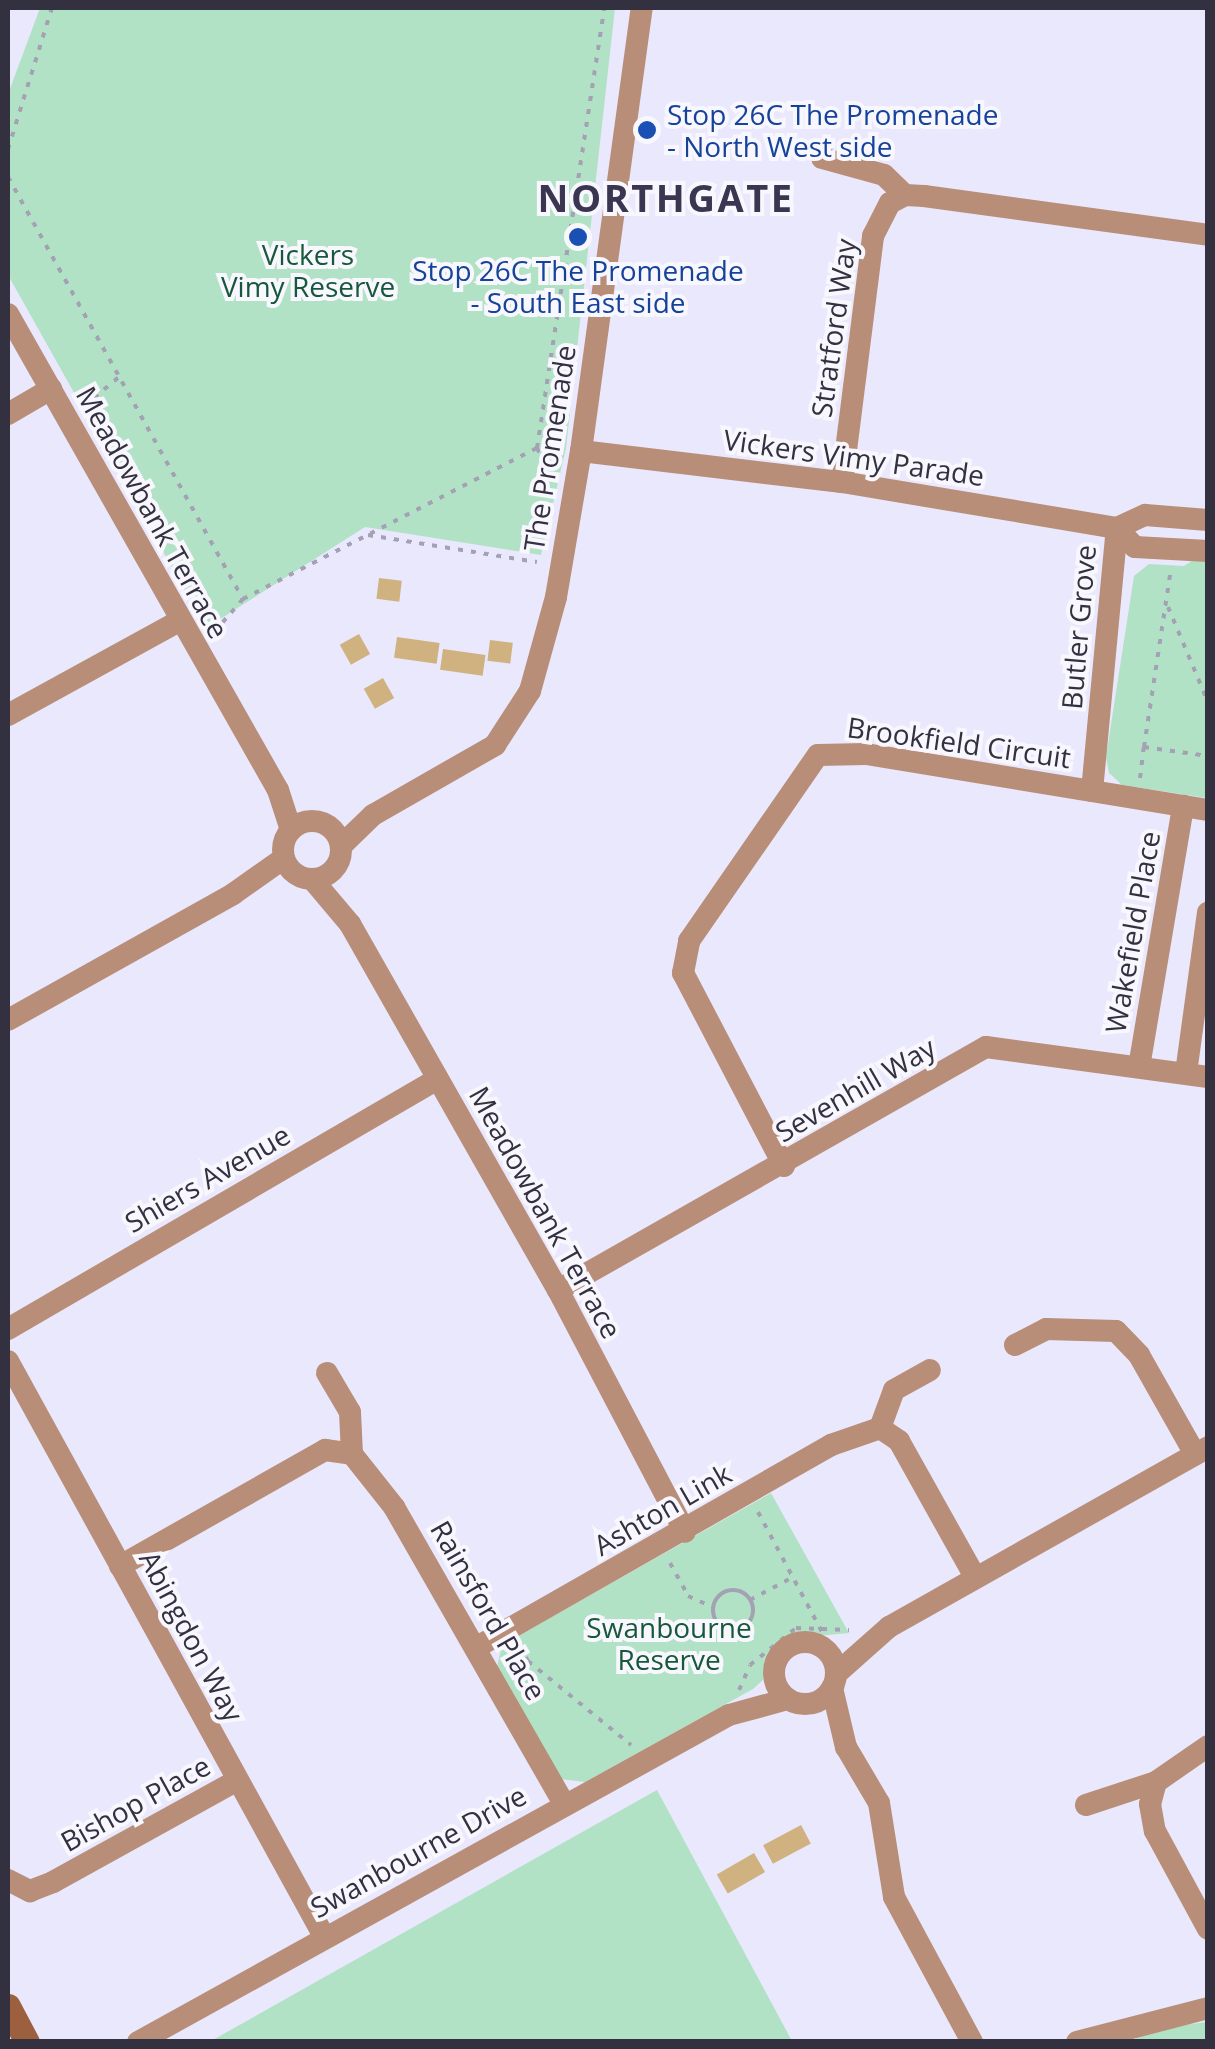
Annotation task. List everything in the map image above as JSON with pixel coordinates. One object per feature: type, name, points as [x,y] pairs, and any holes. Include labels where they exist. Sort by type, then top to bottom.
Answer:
[{"type":"main road","points":[[8,2006],[28,2042]]},
{"type":"street","name":"The Promenade","points":[[341,846],[373,816],[495,745],[530,690],[556,597],[582,451],[642,8]]},
{"type":"street","points":[[822,158],[884,174],[905,195],[1208,235]]},
{"type":"street","name":"Stratford Way","points":[[842,482],[873,236],[890,203],[905,195]]},
{"type":"street","name":"Meadowbank Terrace","points":[[8,314],[178,621],[278,790],[308,825],[341,846]]},
{"type":"street","points":[[8,414],[51,389]]},
{"type":"street","name":"Vickers Vimy Parade","points":[[582,451],[842,482],[1117,528],[1145,515],[1208,520]]},
{"type":"street","name":"Vickers Vimy Parade","points":[[1117,528],[1136,547],[1208,551]]},
{"type":"street","name":"Butler Grove","points":[[1092,791],[1118,572],[1117,528]]},
{"type":"street","points":[[8,716],[178,621]]},
{"type":"street","name":"Brookfield Circuit","points":[[784,1166],[684,973],[689,941],[818,755],[866,754],[1208,810]]},
{"type":"street","name":"Wakefield Place","points":[[1139,1067],[1183,806]]},
{"type":"street","name":"The Promenade","points":[[308,825],[373,816]]},
{"type":"street","points":[[306,870],[308,825]]},
{"type":"street","points":[[8,1020],[233,894],[306,870],[341,846]]},
{"type":"street","name":"Meadowbank Terrace","points":[[306,870],[350,924],[558,1290],[685,1532]]},
{"type":"street","points":[[1196,1075],[1208,912]]},
{"type":"street","name":"Sevenhill Way","points":[[558,1290],[784,1166],[986,1047],[1196,1075]]},
{"type":"street","name":"Shiers Avenue","points":[[8,1329],[437,1079]]},
{"type":"street","points":[[834,1681],[890,1627],[1201,1450],[1138,1355],[1116,1331],[1046,1329],[1016,1344]]},
{"type":"street","name":"Abingdon Way","points":[[8,1361],[324,1938]]},
{"type":"street","points":[[930,1370],[894,1390],[880,1428],[899,1441],[975,1577]]},
{"type":"street","points":[[120,1566],[325,1450],[352,1454],[350,1412],[327,1373]]},
{"type":"street","name":"Ashton Link","points":[[477,1647],[685,1532],[831,1445],[880,1428]]},
{"type":"street","name":"Rainsford Place","points":[[352,1454],[368,1467],[477,1647],[564,1804]]},
{"type":"street","points":[[890,1627],[803,1642],[784,1650],[788,1694],[846,1747],[879,1802],[894,1898],[972,2042]]},
{"type":"street","points":[[823,1640],[846,1747]]},
{"type":"street","name":"Swanbourne Drive","points":[[138,2042],[730,1715],[788,1694],[820,1700],[834,1681]]},
{"type":"street","points":[[1086,1804],[1156,1782],[1208,1746]]},
{"type":"street","name":"Bishop Place","points":[[8,1880],[30,1891],[53,1882],[236,1781]]},
{"type":"street","points":[[1156,1782],[1150,1804],[1155,1832],[1208,1929]]},
{"type":"street","points":[[1077,2042],[1208,2008]]},
{"type":"path","points":[[8,149],[52,8]]},
{"type":"path","points":[[550,474],[537,448],[604,8]]},
{"type":"path","points":[[8,177],[244,599]]},
{"type":"path","points":[[76,412],[118,377]]},
{"type":"path","points":[[210,636],[244,599],[537,448]]},
{"type":"path","points":[[368,535],[537,562]]},
{"type":"path","points":[[1156,783],[1140,780],[1172,552]]},
{"type":"path","points":[[1166,603],[1208,702]]},
{"type":"path","points":[[1144,748],[1208,756]]},
{"type":"path","points":[[756,1509],[823,1640]]},
{"type":"path","points":[[668,1559],[688,1596],[713,1607]]},
{"type":"path","points":[[750,1600],[793,1577]]},
{"type":"path","points":[[713,1607],[728,1590],[750,1600]]},
{"type":"path","points":[[713,1607],[717,1622],[734,1630],[750,1619],[750,1600]]},
{"type":"path","points":[[738,1692],[750,1666],[770,1644],[796,1628],[823,1640],[857,1625]]},
{"type":"path","points":[[517,1642],[528,1662],[635,1748]]},
{"type":"green space","name":"Vickers Vimy Reserve","points":[[40,8],[615,8],[566,448],[541,555],[365,527],[206,628],[8,275],[8,94]]},
{"type":"green space","points":[[1195,559],[1208,562],[1207,798],[1122,785],[1109,773],[1106,757],[1134,576],[1149,564],[1184,566]]},
{"type":"green space","name":"Swanbourne Reserve","points":[[771,1493],[849,1633],[786,1639],[771,1652],[763,1680],[753,1689],[585,1782],[560,1779],[497,1667],[502,1645]]},
{"type":"green space","points":[[657,1790],[792,2041],[211,2041]]},
{"type":"green space","points":[[1207,2022],[1207,2041],[1128,2042],[1159,2028]]},
{"type":"building","points":[[379,578],[402,581],[399,602],[376,599]]},
{"type":"building","points":[[359,634],[370,654],[351,665],[340,645]]},
{"type":"building","points":[[397,637],[440,643],[437,664],[394,658]]},
{"type":"building","points":[[490,640],[513,643],[510,664],[487,661]]},
{"type":"building","points":[[443,649],[486,655],[483,676],[440,670]]},
{"type":"building","points":[[383,678],[394,698],[375,709],[364,689]]},
{"type":"building","points":[[801,1825],[811,1844],[773,1864],[763,1845]]},
{"type":"building","points":[[754,1853],[765,1872],[728,1894],[717,1874]]},
{"type":"place","name":"Stop 26C The Promenade - North West side","points":[[647,130]]},
{"type":"place","name":"Stop 26C The Promenade - South East side","points":[[578,237]]},
{"type":"district","name":"NORTHGATE","points":[[666,198]]}]
